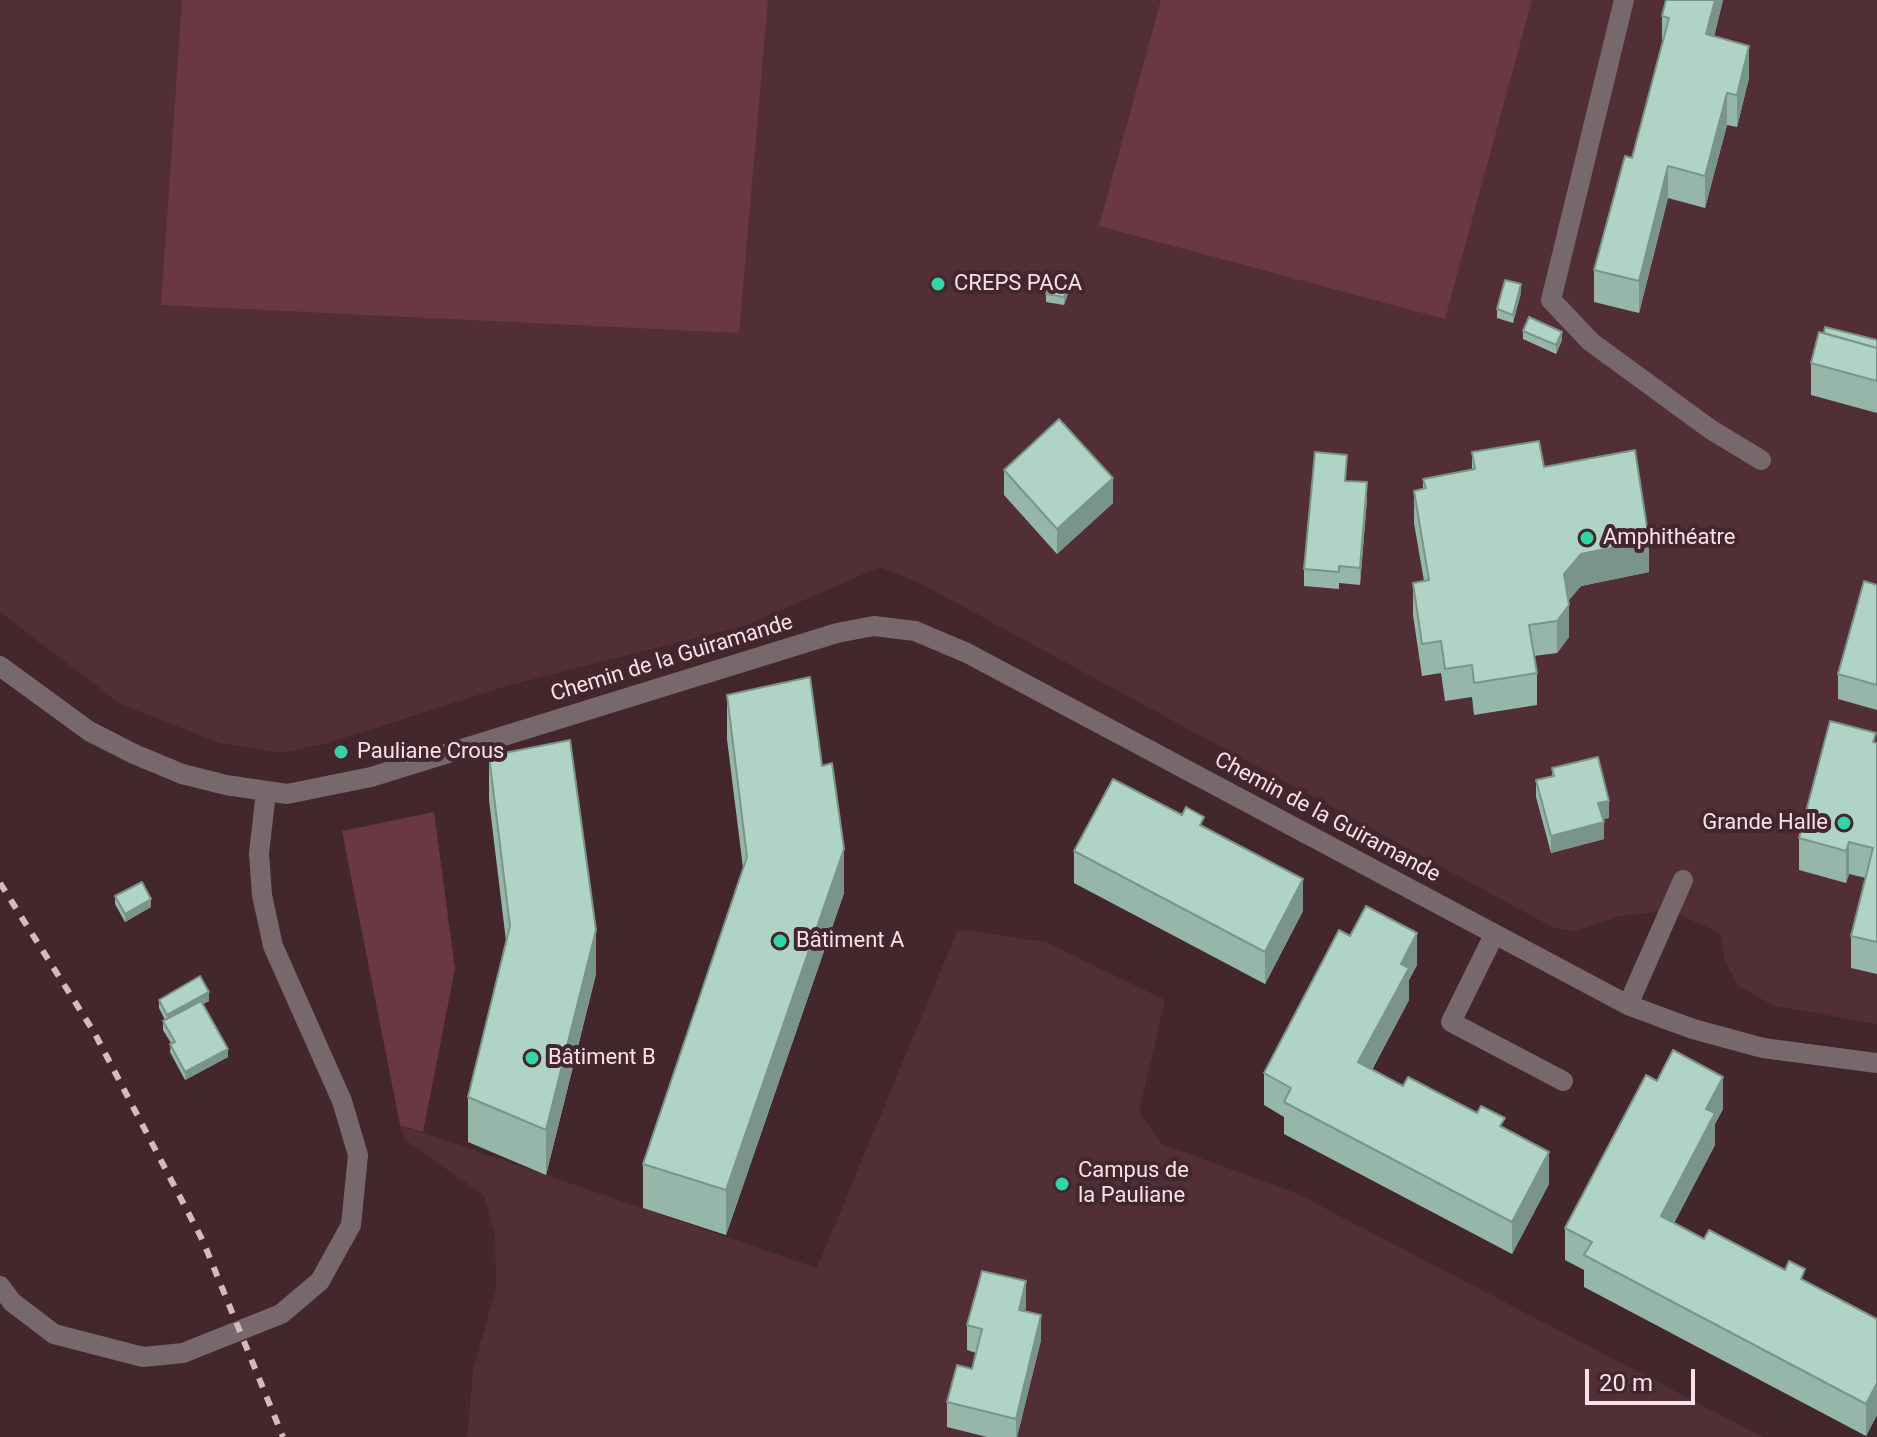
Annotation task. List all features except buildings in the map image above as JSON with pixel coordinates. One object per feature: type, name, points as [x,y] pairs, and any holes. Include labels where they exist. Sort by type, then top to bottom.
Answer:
[{"type":"street","points":[[1624,0],[1551,300],[1591,342],[1710,429],[1761,460]]},
{"type":"street","name":"Chemin de la Guiramande","points":[[0,666],[89,731],[134,754],[182,774],[287,794],[338,786],[837,633],[874,626],[915,631],[967,653],[1628,1005],[1693,1029],[1763,1048],[1877,1063]]},
{"type":"street","points":[[0,1286],[12,1302],[54,1334],[143,1357],[183,1353],[281,1314],[320,1281],[351,1225],[358,1155],[342,1101],[273,946],[262,895],[259,853],[266,792]]},
{"type":"street","points":[[1628,1005],[1683,880]]},
{"type":"street","points":[[1494,935],[1451,1022],[1563,1081]]},
{"type":"shaded area","name":"CREPS PACA","points":[[0,0],[1877,0],[1877,1024],[1774,1006],[1738,986],[1724,959],[1721,934],[1670,910],[1616,917],[1574,932],[1552,927],[923,585],[880,567],[747,625],[507,686],[325,744],[280,753],[219,743],[120,704],[0,612]]},
{"type":"shaded area","points":[[182,0],[768,0],[739,333],[161,305]]},
{"type":"shaded area","points":[[1161,0],[1532,0],[1445,319],[1099,226]]},
{"type":"shaded area","points":[[434,812],[455,969],[423,1132],[400,1125],[342,831]]},
{"type":"shaded area","name":"Campus de la Pauliane","points":[[958,929],[1046,942],[1165,1000],[1139,1112],[1162,1144],[1296,1193],[1763,1437],[467,1437],[473,1372],[496,1287],[495,1237],[484,1196],[404,1139],[400,1125],[817,1268]]},
{"type":"railway","points":[[0,883],[94,1032],[203,1241],[283,1437]]},
{"type":"place","name":"CREPS PACA","points":[[938,284]]},
{"type":"place","name":"Amphithéatre","points":[[1587,538]]},
{"type":"place","name":"Pauliane Crous","points":[[341,752]]},
{"type":"place","name":"Grande Halle","points":[[1844,823]]},
{"type":"place","name":"Bâtiment A","points":[[780,941]]},
{"type":"place","name":"Bâtiment B","points":[[532,1058]]},
{"type":"place","name":"Campus de la Pauliane","points":[[1062,1184]]}]
